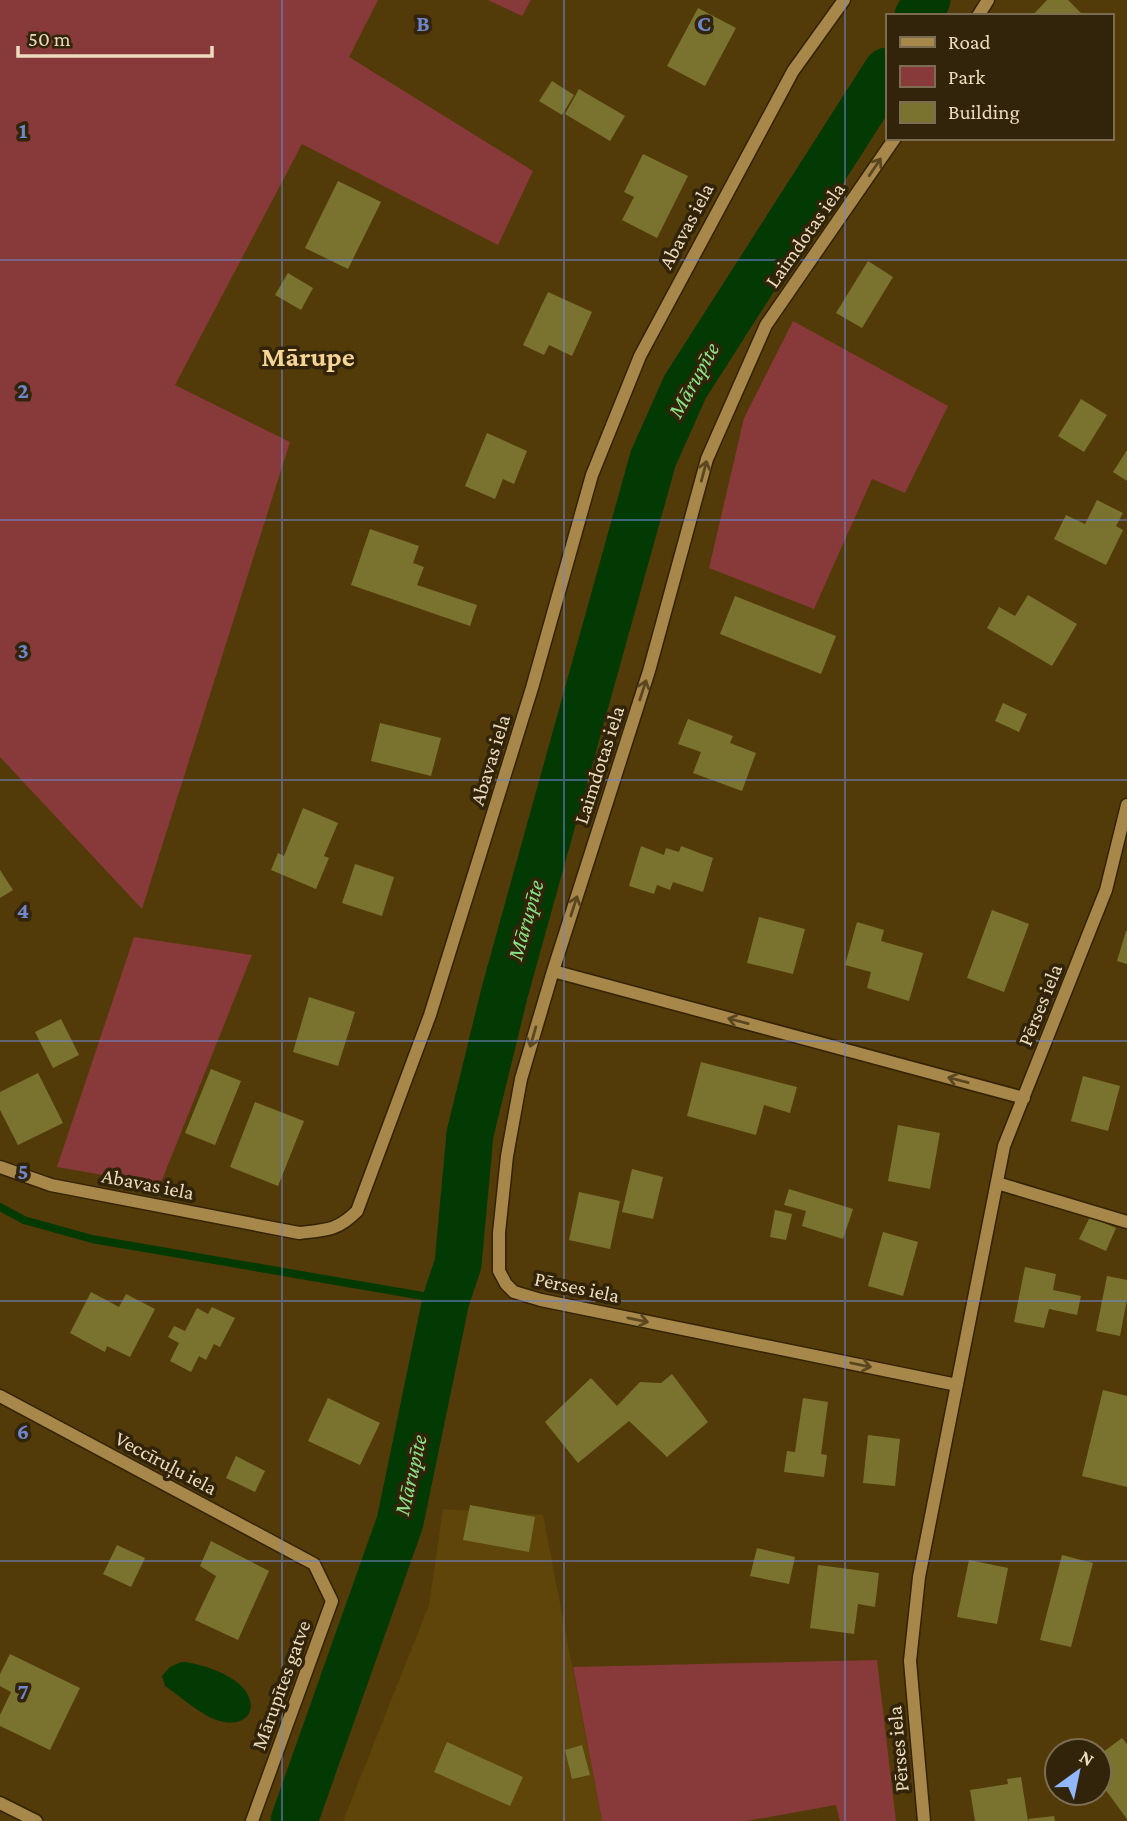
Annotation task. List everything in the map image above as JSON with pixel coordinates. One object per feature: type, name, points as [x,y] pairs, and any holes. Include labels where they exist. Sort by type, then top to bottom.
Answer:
[{"type":"street","name":"Abavas iela","points":[[0,1167],[51,1185],[299,1233],[331,1230],[346,1222],[357,1211],[434,1002],[532,688],[592,475],[640,356],[793,71],[844,0]]},
{"type":"street","name":"Laimdotas iela","points":[[553,971],[649,671],[707,459],[766,325],[894,140]]},
{"type":"street","name":"Pērses iela","points":[[924,1821],[910,1661],[919,1577],[1004,1146],[1106,890],[1127,805]]},
{"type":"street","points":[[553,971],[1024,1098]]},
{"type":"street","name":"Pērses iela","points":[[553,971],[521,1079],[507,1156],[499,1233],[499,1271],[514,1292],[541,1300],[957,1385]]},
{"type":"street","points":[[997,1183],[1127,1222]]},
{"type":"street","name":"Veccīruļu iela","points":[[0,1396],[314,1564]]},
{"type":"street","name":"Mārupītes gatve","points":[[252,1821],[332,1601],[314,1564]]},
{"type":"street","points":[[0,1803],[36,1821]]},
{"type":"shaded area","points":[[443,1509],[543,1515],[602,1821],[343,1821],[429,1605]]},
{"type":"shaded area","points":[[181,1662],[215,1670],[239,1684],[251,1704],[247,1716],[243,1720],[229,1723],[213,1719],[165,1686],[162,1676],[170,1667]]},
{"type":"green space","points":[[0,0],[378,0],[349,57],[533,171],[498,245],[302,144],[175,385],[290,442],[142,909],[0,757]]},
{"type":"green space","points":[[488,0],[531,0],[522,16]]},
{"type":"green space","points":[[793,321],[948,406],[905,493],[872,479],[814,609],[709,568],[744,418]]},
{"type":"green space","points":[[134,937],[252,955],[160,1185],[57,1167]]},
{"type":"green space","points":[[877,1660],[896,1821],[840,1821],[836,1805],[746,1821],[602,1821],[573,1667]]},
{"type":"building","points":[[1047,0],[1068,0],[1082,14],[1034,14]]},
{"type":"building","points":[[698,8],[736,28],[705,86],[667,66]]},
{"type":"building","points":[[552,81],[574,95],[562,115],[539,101]]},
{"type":"building","points":[[579,89],[625,116],[610,141],[565,114]]},
{"type":"building","points":[[643,154],[688,176],[657,238],[622,220],[634,197],[624,192]]},
{"type":"building","points":[[338,181],[381,202],[348,269],[305,248]]},
{"type":"building","points":[[868,261],[893,277],[862,328],[836,313]]},
{"type":"building","points":[[288,273],[313,288],[301,310],[275,295]]},
{"type":"building","points":[[548,292],[592,312],[572,356],[549,345],[544,355],[523,345]]},
{"type":"building","points":[[1081,399],[1107,415],[1084,452],[1058,436]]},
{"type":"building","points":[[487,433],[527,451],[514,484],[503,479],[495,499],[465,486]]},
{"type":"building","points":[[1127,450],[1127,481],[1113,472]]},
{"type":"building","points":[[1097,500],[1123,513],[1116,526],[1123,530],[1106,565],[1054,539],[1066,515],[1085,524]]},
{"type":"building","points":[[370,529],[419,546],[413,563],[424,567],[417,585],[477,605],[470,626],[351,585]]},
{"type":"building","points":[[1028,595],[1077,624],[1052,666],[987,628],[999,607],[1015,616]]},
{"type":"building","points":[[735,596],[836,636],[821,674],[720,634]]},
{"type":"building","points":[[1003,703],[1027,714],[1019,732],[995,721]]},
{"type":"building","points":[[688,719],[733,736],[730,743],[756,753],[742,791],[693,773],[701,752],[678,744]]},
{"type":"building","points":[[380,723],[441,738],[431,776],[371,761]]},
{"type":"building","points":[[303,808],[338,823],[324,856],[329,858],[316,889],[271,870],[278,853],[284,856]]},
{"type":"building","points":[[641,846],[664,855],[666,848],[679,852],[681,846],[713,858],[703,892],[673,882],[670,890],[657,885],[654,894],[629,886]]},
{"type":"building","points":[[355,864],[394,877],[382,916],[342,903]]},
{"type":"building","points":[[0,870],[13,890],[0,898]]},
{"type":"building","points":[[992,910],[1029,924],[1004,992],[967,978]]},
{"type":"building","points":[[759,917],[805,929],[793,974],[747,963]]},
{"type":"building","points":[[857,922],[884,930],[881,941],[923,953],[909,1001],[867,988],[871,972],[845,965]]},
{"type":"building","points":[[1127,931],[1127,964],[1117,961]]},
{"type":"building","points":[[309,997],[355,1012],[338,1066],[293,1052]]},
{"type":"building","points":[[61,1019],[79,1055],[53,1068],[35,1032]]},
{"type":"building","points":[[701,1062],[797,1087],[790,1113],[764,1105],[756,1135],[687,1116]]},
{"type":"building","points":[[211,1069],[241,1081],[215,1145],[185,1133]]},
{"type":"building","points":[[38,1073],[63,1123],[18,1145],[0,1110],[0,1092]]},
{"type":"building","points":[[1083,1076],[1120,1086],[1108,1131],[1071,1121]]},
{"type":"building","points":[[255,1102],[304,1121],[278,1186],[230,1167]]},
{"type":"building","points":[[898,1125],[940,1133],[930,1189],[888,1181]]},
{"type":"building","points":[[632,1169],[663,1177],[653,1219],[622,1212]]},
{"type":"building","points":[[789,1189],[853,1209],[843,1239],[802,1226],[806,1211],[784,1205]]},
{"type":"building","points":[[579,1192],[620,1201],[610,1249],[569,1240]]},
{"type":"building","points":[[775,1210],[792,1214],[786,1240],[770,1237]]},
{"type":"building","points":[[1090,1217],[1116,1228],[1106,1251],[1079,1239]]},
{"type":"building","points":[[883,1232],[918,1242],[903,1296],[868,1286]]},
{"type":"building","points":[[1025,1267],[1056,1274],[1053,1290],[1081,1296],[1077,1315],[1049,1309],[1044,1328],[1014,1322]]},
{"type":"building","points":[[1107,1276],[1127,1280],[1127,1299],[1120,1336],[1096,1331]]},
{"type":"building","points":[[91,1292],[119,1307],[126,1294],[155,1309],[130,1357],[107,1346],[105,1352],[70,1333]]},
{"type":"building","points":[[212,1307],[235,1318],[220,1347],[214,1344],[206,1360],[199,1356],[191,1372],[170,1361],[179,1343],[168,1337],[174,1326],[185,1331],[197,1308],[208,1314]]},
{"type":"building","points":[[672,1374],[708,1422],[667,1457],[629,1421],[578,1463],[545,1422],[591,1378],[617,1406],[640,1382],[661,1383]]},
{"type":"building","points":[[1103,1390],[1127,1396],[1127,1487],[1082,1476]]},
{"type":"building","points":[[328,1398],[380,1423],[360,1465],[308,1441]]},
{"type":"building","points":[[803,1398],[828,1402],[821,1454],[827,1455],[824,1477],[784,1472],[787,1451],[795,1452]]},
{"type":"building","points":[[868,1435],[900,1439],[895,1486],[863,1483]]},
{"type":"building","points":[[236,1456],[265,1471],[255,1492],[226,1478]]},
{"type":"building","points":[[470,1505],[535,1517],[529,1552],[463,1540]]},
{"type":"building","points":[[211,1541],[269,1571],[238,1640],[195,1620],[216,1576],[200,1566]]},
{"type":"building","points":[[117,1545],[145,1558],[131,1587],[103,1574]]},
{"type":"building","points":[[757,1548],[795,1557],[789,1584],[750,1576]]},
{"type":"building","points":[[1062,1555],[1093,1563],[1071,1647],[1040,1640]]},
{"type":"building","points":[[969,1560],[1008,1568],[997,1624],[957,1617]]},
{"type":"building","points":[[818,1565],[879,1573],[875,1607],[858,1604],[854,1634],[810,1628]]},
{"type":"building","points":[[10,1654],[80,1688],[50,1750],[0,1726],[0,1715],[11,1692],[0,1686],[0,1674]]},
{"type":"building","points":[[1122,1738],[1127,1744],[1127,1819],[1113,1800],[1113,1745]]},
{"type":"building","points":[[447,1742],[523,1777],[510,1806],[434,1772]]},
{"type":"building","points":[[582,1745],[590,1775],[572,1779],[565,1750]]},
{"type":"building","points":[[1021,1777],[1028,1821],[975,1821],[970,1790],[1008,1784],[1007,1779]]},
{"type":"building","points":[[1054,1816],[1055,1821],[1028,1819]]},
{"type":"waterway","name":"Mārupīte","points":[[919,14],[927,0]]},
{"type":"waterway","name":"Mārupīte","points":[[294,1821],[400,1522],[446,1300],[458,1264],[470,1134],[505,991],[653,459],[685,387],[886,73]]},
{"type":"waterway","points":[[0,1207],[24,1220],[92,1239],[446,1300]]},
{"type":"district","name":"Mārupe","points":[[308,356]]}]
